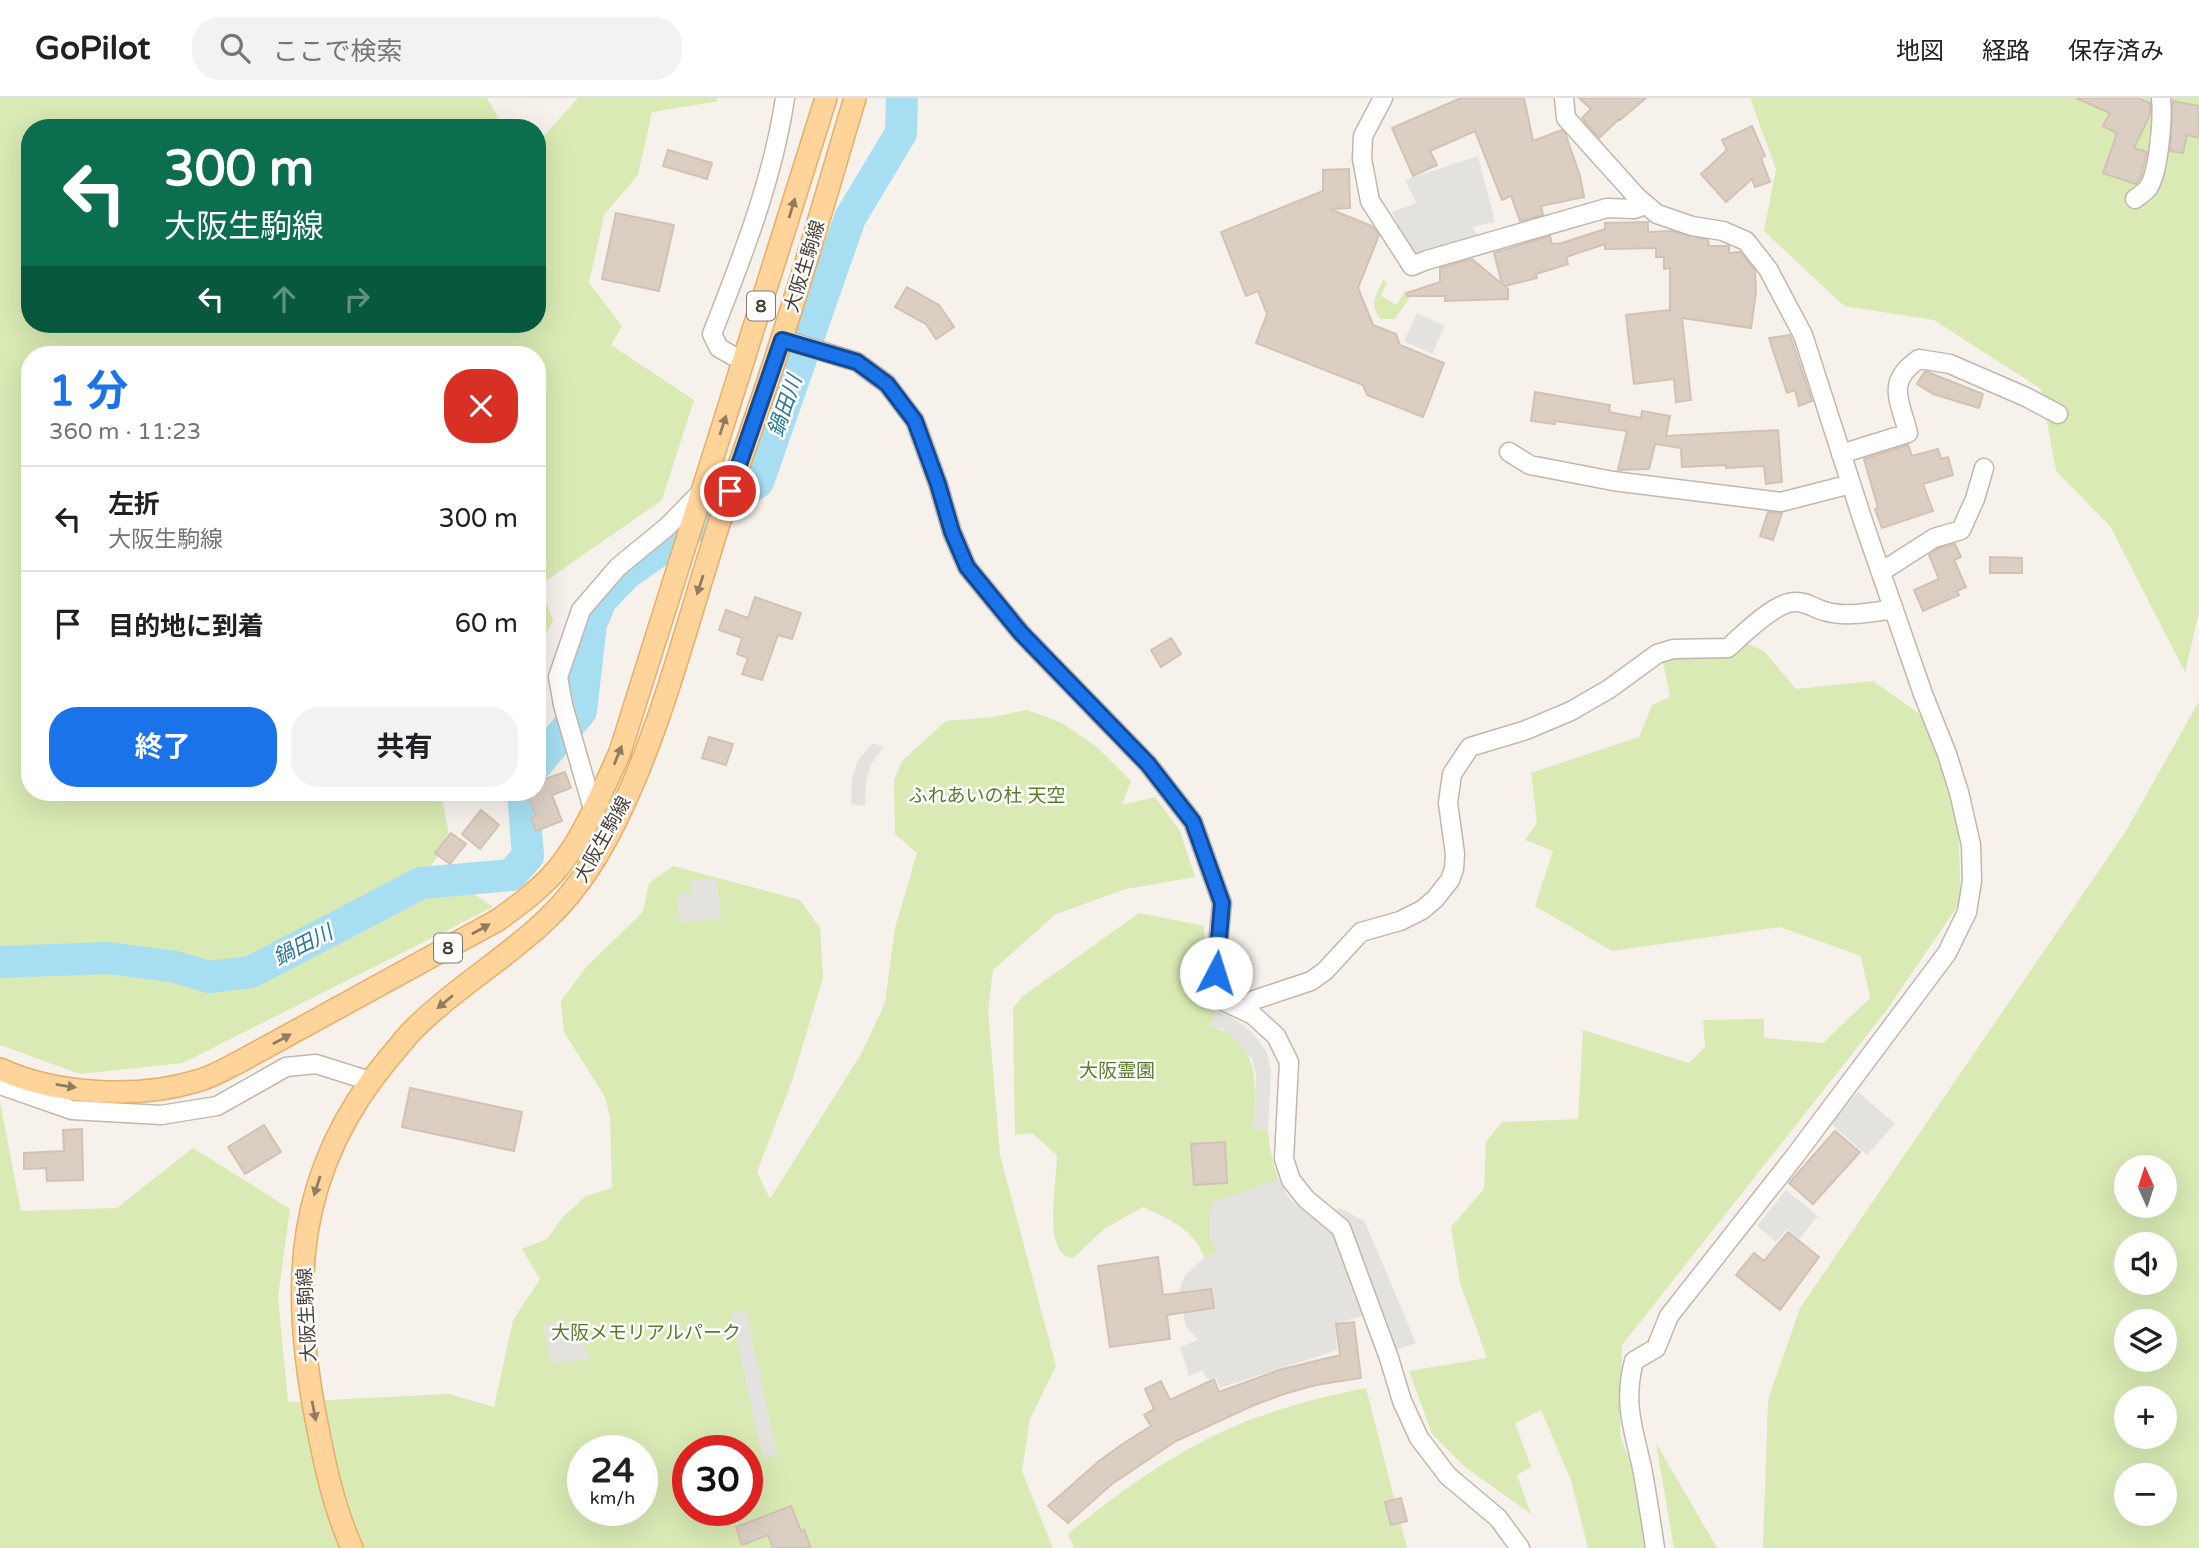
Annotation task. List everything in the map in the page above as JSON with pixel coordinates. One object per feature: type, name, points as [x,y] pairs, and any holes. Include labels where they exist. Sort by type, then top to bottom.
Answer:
[{"type":"main road","name":"大阪生駒線","points":[[0,1069],[40,1082],[86,1090],[162,1090],[200,1081],[498,920],[537,891],[560,866],[593,809],[620,752],[826,98]]},
{"type":"main road","name":"大阪生駒線","points":[[352,1548],[339,1520],[324,1461],[303,1329],[303,1264],[313,1200],[327,1156],[350,1109],[415,1027],[547,920],[587,875],[623,806],[648,746],[730,491],[789,342],[855,98]]},
{"type":"street","points":[[744,362],[719,348],[712,334],[736,275],[779,138],[785,98]]},
{"type":"street","points":[[1383,98],[1363,136],[1362,159],[1370,201],[1412,266],[1607,208],[1634,209],[1646,205]]},
{"type":"street","points":[[1564,98],[1566,118],[1646,205],[1657,214],[1692,226],[1723,231],[1746,242],[1768,269],[1803,335],[1881,572],[1959,792],[1972,845],[1972,881],[1967,912],[1947,953],[1795,1156],[1669,1316],[1656,1348],[1634,1362],[1628,1384],[1631,1427],[1642,1467],[1655,1548]]},
{"type":"street","points":[[2135,199],[2149,187],[2157,160],[2163,114],[2161,98]]},
{"type":"street","points":[[789,342],[857,362],[887,384],[915,421],[952,532],[967,567],[1021,633],[1148,764],[1193,822],[1222,903],[1213,996],[1253,1015],[1276,1036],[1289,1062],[1284,1159],[1291,1180],[1306,1199],[1341,1228],[1402,1401],[1419,1438],[1448,1476],[1498,1518],[1520,1548]]},
{"type":"street","points":[[1842,454],[1908,433],[1896,396],[1897,383],[1905,368],[1919,359],[1950,364],[2058,414]]},
{"type":"street","points":[[1509,453],[1530,464],[1613,481],[1781,502],[1851,484]]},
{"type":"street","points":[[1881,572],[1934,538],[1961,530],[1975,499],[1984,468]]},
{"type":"street","points":[[593,809],[563,705],[558,677],[581,610],[618,567],[668,526],[702,491]]},
{"type":"street","points":[[1245,1011],[1254,1000],[1311,981],[1325,971],[1361,932],[1400,921],[1422,911],[1435,899],[1450,880],[1454,869],[1449,793],[1452,774],[1470,747],[1526,730],[1571,712],[1609,690],[1657,654],[1673,649],[1728,648],[1757,621],[1791,602],[1809,603],[1825,612],[1855,614],[1894,609]]},
{"type":"street","points":[[0,1085],[72,1110],[161,1115],[217,1106],[286,1067],[316,1064],[370,1081]]},
{"type":"green space","points":[[0,98],[487,98],[499,119],[21,119],[21,333],[546,333],[546,134],[578,98],[716,98],[719,101],[652,112],[638,175],[604,215],[589,283],[622,326],[611,345],[694,400],[662,500],[546,581],[546,346],[21,346],[21,801],[443,801],[450,840],[431,865],[493,907],[183,1063],[80,1074],[0,1045]]},
{"type":"green space","points":[[1750,98],[2199,98],[2199,612],[2185,672],[2110,526],[2056,471],[2041,389],[1934,320],[1844,306],[1764,231],[1776,169]]},
{"type":"green space","points":[[1383,280],[1387,282],[1381,296],[1397,305],[1405,291],[1412,294],[1395,319],[1381,319],[1375,309],[1375,300]]},
{"type":"green space","points":[[546,602],[553,621],[546,634]]},
{"type":"green space","points":[[1746,643],[1764,651],[1796,689],[1873,681],[1928,720],[1958,824],[1961,901],[1886,1011],[1622,1345],[1620,1435],[1639,1486],[1650,1548],[1588,1548],[1571,1480],[1541,1410],[1515,1423],[1531,1467],[1517,1475],[1531,1514],[1465,1467],[1432,1434],[1409,1371],[1487,1358],[1460,1283],[1451,1227],[1484,1189],[1486,1142],[1502,1122],[1578,1119],[1583,1030],[1689,1063],[1705,1047],[1703,1020],[1764,1019],[1764,1038],[1823,1043],[1870,998],[1861,956],[1780,927],[1612,951],[1535,906],[1553,851],[1525,840],[1537,823],[1531,773],[1639,737],[1652,705],[1670,697],[1662,657]]},
{"type":"green space","points":[[2199,701],[2199,1548],[1763,1548],[1768,1400],[1800,1308],[2126,831]]},
{"type":"green space","points":[[1027,710],[1062,723],[1098,748],[1131,781],[1122,805],[1155,797],[1180,831],[1195,877],[1126,889],[1056,914],[993,970],[988,1010],[1000,1155],[1056,1366],[1030,1419],[1022,1471],[1053,1548],[0,1548],[0,1102],[21,1211],[117,1208],[193,1148],[290,1209],[278,1297],[288,1402],[449,1394],[494,1407],[513,1320],[540,1279],[522,1249],[547,1239],[563,1217],[586,1196],[612,1188],[610,1117],[605,1097],[564,1032],[561,1001],[587,966],[643,912],[649,883],[673,866],[800,900],[820,928],[823,978],[792,1081],[757,1172],[770,1199],[861,1054],[885,1003],[895,928],[917,853],[895,834],[894,780],[902,761],[946,721],[993,717]]},
{"type":"green space","name":"大阪霊園","points":[[1139,913],[1204,926],[1204,1006],[1215,1011],[1211,1026],[1240,1042],[1248,1054],[1255,1082],[1254,1130],[1268,1130],[1280,1183],[1291,1201],[1310,1216],[1204,1258],[1195,1240],[1180,1226],[1143,1207],[1104,1229],[1071,1258],[1063,1254],[1055,1239],[1057,1155],[1032,1133],[1015,1135],[1013,1008],[1023,996]]},
{"type":"green space","points":[[1366,1388],[1407,1548],[1074,1548],[1068,1534],[1158,1467],[1207,1439],[1285,1408]]},
{"type":"green space","points":[[1656,1443],[1717,1548],[1674,1548]]},
{"type":"shaded area","points":[[1478,156],[1495,222],[1472,227],[1481,239],[1415,261],[1392,212],[1416,203],[1405,180]]},
{"type":"shaded area","points":[[1417,313],[1445,326],[1432,354],[1404,341]]},
{"type":"shaded area","points":[[873,743],[884,747],[871,764],[866,781],[865,806],[851,804],[852,778],[858,760]]},
{"type":"shaded area","points":[[690,880],[717,880],[721,919],[679,922],[677,894],[692,893]]},
{"type":"shaded area","points":[[1215,1011],[1230,1016],[1244,1026],[1257,1038],[1267,1053],[1271,1071],[1268,1130],[1254,1130],[1256,1074],[1252,1059],[1223,1029],[1210,1026]]},
{"type":"shaded area","points":[[1858,1092],[1895,1124],[1867,1155],[1830,1123]]},
{"type":"shaded area","points":[[1279,1179],[1289,1199],[1310,1216],[1341,1208],[1365,1222],[1416,1343],[1380,1356],[1373,1333],[1362,1316],[1335,1324],[1337,1350],[1220,1388],[1216,1377],[1207,1379],[1202,1370],[1189,1376],[1180,1347],[1198,1340],[1186,1327],[1179,1291],[1185,1275],[1204,1258],[1217,1253],[1209,1236],[1211,1203]]},
{"type":"shaded area","points":[[1786,1190],[1818,1216],[1799,1239],[1787,1229],[1776,1242],[1757,1226]]},
{"type":"shaded area","points":[[746,1310],[777,1455],[763,1458],[763,1435],[758,1435],[731,1314]]},
{"type":"shaded area","points":[[562,1319],[592,1358],[552,1364],[543,1325]]},
{"type":"building","points":[[1461,98],[1524,98],[1533,141],[1562,130],[1565,133],[1580,176],[1584,197],[1541,206],[1543,215],[1520,221],[1511,196],[1502,200],[1475,131],[1430,151],[1437,165],[1413,176],[1392,128]]},
{"type":"building","points":[[1579,98],[1646,98],[1599,138],[1582,118],[1591,109]]},
{"type":"building","points":[[2076,98],[2138,98],[2150,103],[2150,115],[2134,148],[2147,152],[2141,176],[2136,184],[2103,173],[2117,133],[2103,126],[2110,113]]},
{"type":"building","points":[[2173,101],[2199,106],[2199,138],[2187,135],[2183,153],[2170,151]]},
{"type":"building","points":[[1752,126],[1765,156],[1761,158],[1770,182],[1755,187],[1752,179],[1726,202],[1701,174],[1727,150],[1722,140]]},
{"type":"building","points":[[668,150],[712,163],[707,179],[663,166]]},
{"type":"building","points":[[1349,169],[1350,208],[1330,209],[1372,226],[1379,235],[1358,288],[1373,325],[1396,334],[1400,345],[1444,363],[1423,417],[1367,395],[1363,385],[1256,343],[1267,314],[1258,291],[1246,296],[1221,232],[1323,191],[1323,170]]},
{"type":"building","points":[[616,213],[674,225],[659,291],[602,279]]},
{"type":"building","points":[[1648,222],[1648,232],[1671,231],[1708,240],[1709,246],[1729,246],[1729,253],[1740,252],[1755,270],[1756,292],[1751,328],[1682,318],[1691,400],[1676,402],[1674,379],[1634,384],[1626,315],[1670,310],[1670,268],[1664,269],[1664,257],[1656,257],[1656,248],[1605,249],[1605,244],[1566,257],[1568,264],[1536,274],[1537,278],[1505,286],[1508,289],[1508,299],[1445,301],[1445,296],[1407,296],[1407,293],[1440,282],[1440,268],[1472,259],[1502,284],[1494,253],[1550,236],[1552,244],[1562,243],[1605,229],[1605,223]]},
{"type":"building","points":[[907,287],[939,305],[954,327],[936,339],[926,324],[895,307]]},
{"type":"building","points":[[1790,335],[1812,401],[1799,406],[1795,390],[1787,393],[1769,338]]},
{"type":"building","points":[[1925,371],[1983,394],[1979,408],[1933,394],[1917,384]]},
{"type":"building","points":[[1535,392],[1610,405],[1609,412],[1641,418],[1642,411],[1670,416],[1666,436],[1778,430],[1782,482],[1766,484],[1764,466],[1682,467],[1681,448],[1655,444],[1649,469],[1618,470],[1627,431],[1555,421],[1555,424],[1531,421]]},
{"type":"building","points":[[1908,445],[1912,456],[1938,449],[1941,459],[1948,457],[1953,475],[1923,484],[1933,511],[1882,528],[1864,459]]},
{"type":"building","points":[[1768,512],[1782,513],[1773,540],[1760,536]]},
{"type":"building","points":[[1955,544],[1961,557],[1954,560],[1966,587],[1957,591],[1959,595],[1923,611],[1914,590],[1939,579],[1929,555],[1939,548]]},
{"type":"building","points":[[1990,557],[2022,558],[2022,573],[1990,573]]},
{"type":"building","points":[[755,597],[801,613],[792,639],[778,635],[762,680],[742,674],[748,658],[737,654],[742,638],[719,630],[726,610],[748,618]]},
{"type":"building","points":[[1171,638],[1181,654],[1161,667],[1151,650]]},
{"type":"building","points":[[709,737],[733,744],[726,765],[702,758]]},
{"type":"building","points":[[565,772],[571,788],[552,795],[562,821],[536,831],[531,818],[536,816],[530,801],[546,801],[546,779]]},
{"type":"building","points":[[481,810],[499,825],[480,849],[462,834]]},
{"type":"building","points":[[451,833],[466,844],[450,864],[435,853]]},
{"type":"building","points":[[410,1088],[522,1112],[514,1151],[402,1127]]},
{"type":"building","points":[[264,1125],[281,1152],[245,1174],[228,1147]]},
{"type":"building","points":[[82,1129],[83,1180],[47,1181],[46,1168],[24,1169],[24,1153],[64,1151],[63,1130]]},
{"type":"building","points":[[1835,1131],[1860,1152],[1813,1204],[1789,1183]]},
{"type":"building","points":[[1225,1142],[1227,1183],[1194,1185],[1191,1144]]},
{"type":"building","points":[[1788,1232],[1819,1257],[1780,1310],[1736,1275],[1754,1253],[1764,1261]]},
{"type":"building","points":[[1158,1257],[1163,1295],[1211,1289],[1214,1308],[1167,1315],[1170,1339],[1110,1347],[1098,1266]]},
{"type":"building","points":[[1354,1322],[1361,1378],[1316,1385],[1284,1394],[1176,1441],[1112,1484],[1068,1523],[1048,1506],[1099,1461],[1151,1426],[1144,1415],[1154,1409],[1145,1389],[1161,1381],[1170,1400],[1214,1379],[1219,1392],[1279,1370],[1340,1355],[1336,1324]]},
{"type":"building","points":[[1401,1498],[1407,1521],[1391,1525],[1385,1502]]},
{"type":"building","points":[[791,1506],[811,1548],[773,1548],[768,1535],[742,1545],[736,1527],[763,1526],[763,1517]]},
{"type":"waterway","name":"鍋田川","points":[[546,753],[581,711],[591,624],[601,600],[627,573],[758,482],[850,218],[901,133],[902,98]]},
{"type":"waterway","name":"鍋田川","points":[[0,962],[108,958],[176,967],[209,977],[251,972],[421,883],[511,875],[528,856],[524,801]]},
{"type":"route","points":[[730,491],[782,340],[857,362],[887,384],[915,421],[952,532],[967,567],[1021,633],[1148,764],[1193,822],[1222,903],[1216,973]]},
{"type":"park label","name":"ふれあいの杜 天空","points":[[987,795]]},
{"type":"park label","name":"大阪メモリアルパーク","points":[[646,1332]]}]
